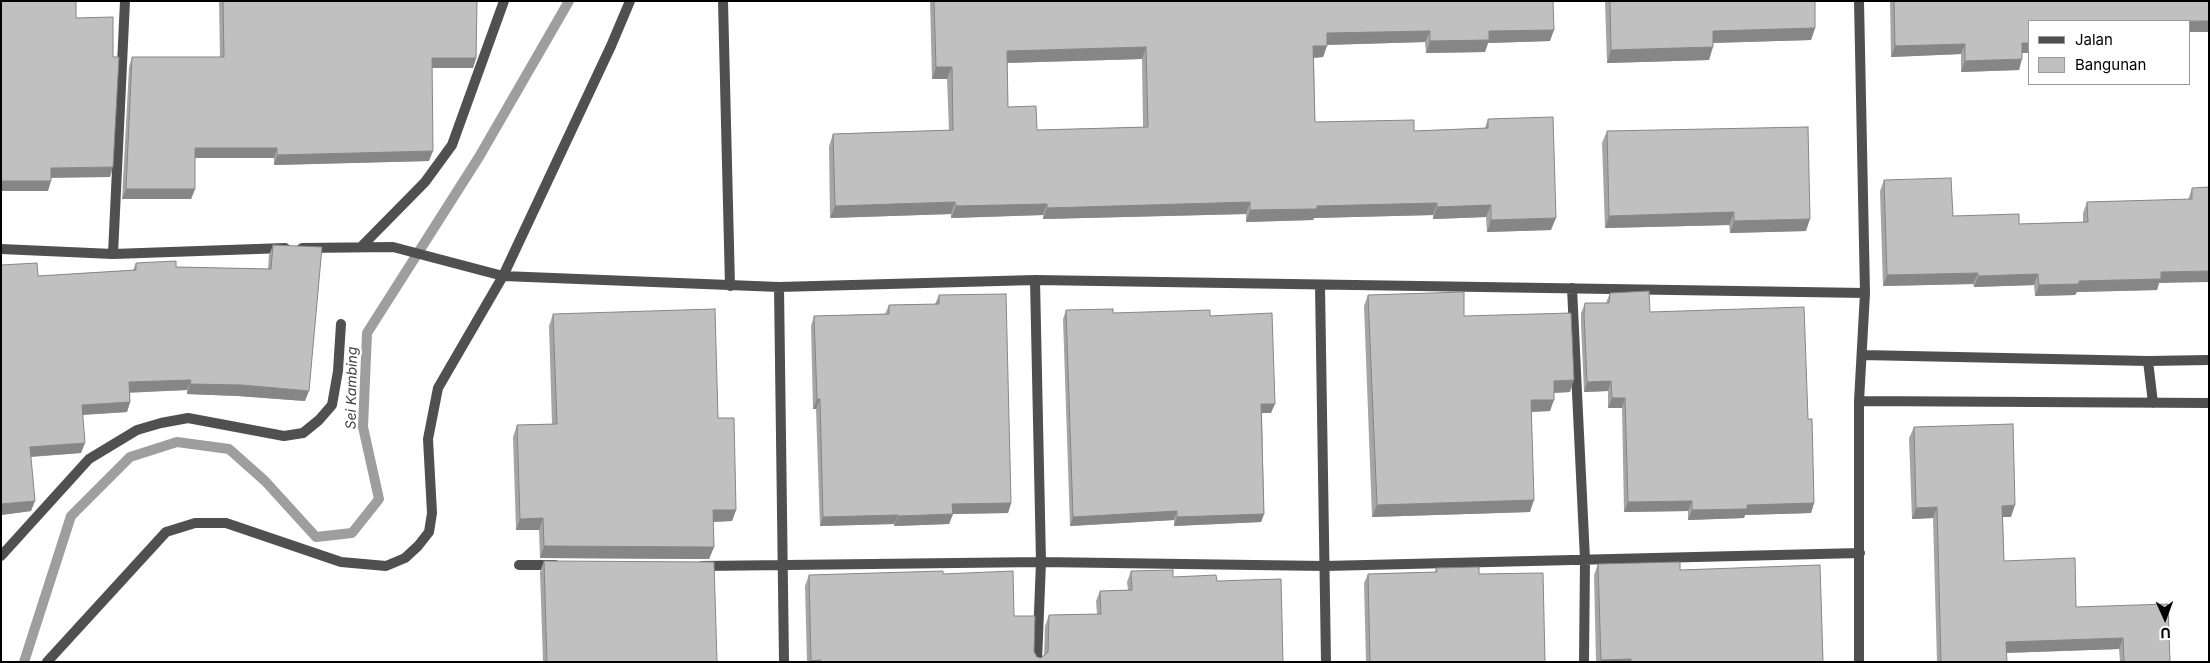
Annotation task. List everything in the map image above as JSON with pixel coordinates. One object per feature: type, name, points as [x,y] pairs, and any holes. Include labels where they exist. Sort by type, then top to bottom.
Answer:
[{"type":"street","points":[[113,254],[125,1]]},
{"type":"street","points":[[362,246],[425,182],[452,145],[504,1]]},
{"type":"street","points":[[47,662],[166,532],[195,523],[226,523],[341,562],[386,566],[405,558],[429,532],[432,512],[428,440],[438,388],[503,276],[612,46],[630,1]]},
{"type":"street","points":[[723,1],[730,286]]},
{"type":"street","points":[[1859,1],[1865,294],[1858,401],[1859,662]]},
{"type":"street","points":[[1,249],[113,254],[362,246],[393,247],[503,276],[730,286],[779,287],[1035,280],[1865,294]]},
{"type":"street","points":[[1035,280],[1041,562],[1037,662]]},
{"type":"street","points":[[1320,286],[1326,662]]},
{"type":"street","points":[[779,287],[784,662]]},
{"type":"street","points":[[1572,288],[1585,559],[1584,662]]},
{"type":"street","points":[[1,556],[88,459],[136,430],[188,418],[284,436],[303,433],[319,420],[332,405],[338,371],[340,324]]},
{"type":"street","points":[[1862,355],[2148,361],[2209,360]]},
{"type":"street","points":[[2148,361],[2153,403]]},
{"type":"street","points":[[1858,401],[2209,403]]},
{"type":"street","points":[[695,566],[1041,562],[1325,566],[1860,553]]},
{"type":"street","points":[[519,565],[568,565]]},
{"type":"building","points":[[1,1],[76,1],[76,18],[113,17],[113,57],[119,57],[113,167],[51,168],[51,181],[1,181]]},
{"type":"building","points":[[223,1],[477,1],[476,58],[432,58],[433,151],[277,155],[277,148],[195,148],[195,189],[126,189],[132,57],[224,57]]},
{"type":"building","points":[[934,1],[1553,1],[1554,30],[1489,31],[1489,40],[1430,41],[1430,31],[1327,33],[1327,46],[1313,46],[1315,122],[1414,120],[1414,131],[1488,128],[1488,119],[1553,117],[1556,218],[1491,220],[1491,205],[1437,207],[1437,203],[1317,206],[1317,209],[1250,210],[1250,202],[1047,208],[1047,204],[956,206],[955,202],[835,206],[833,134],[953,130],[952,67],[936,67]],"holes":[[[1146,47],[1148,127],[1037,130],[1036,106],[1008,107],[1007,51]]]},
{"type":"building","points":[[1610,1],[1815,1],[1815,28],[1713,31],[1713,47],[1611,50]]},
{"type":"building","points":[[1894,1],[2209,1],[2209,21],[2028,20],[2028,43],[2022,43],[2022,59],[1965,61],[1965,44],[1895,46]]},
{"type":"building","points":[[1808,127],[1810,219],[1734,221],[1734,212],[1609,216],[1607,131]]},
{"type":"building","points":[[1951,178],[1953,216],[2019,214],[2019,224],[2088,222],[2087,202],[2192,199],[2192,188],[2209,187],[2209,271],[2161,272],[2161,279],[2079,281],[2079,284],[2039,285],[2038,274],[1978,276],[1978,273],[1887,275],[1884,180]]},
{"type":"building","points":[[273,245],[322,247],[309,391],[242,385],[190,384],[191,380],[129,382],[130,402],[82,405],[85,443],[30,447],[35,501],[1,504],[1,265],[37,263],[38,276],[136,270],[136,263],[176,261],[176,267],[271,269]]},
{"type":"building","points":[[1649,291],[1650,312],[1804,307],[1808,419],[1812,419],[1814,503],[1747,505],[1747,509],[1692,510],[1692,501],[1628,502],[1625,398],[1612,398],[1611,381],[1587,382],[1585,303],[1609,303],[1610,293]]},
{"type":"building","points":[[1464,292],[1464,316],[1571,313],[1574,380],[1554,381],[1554,400],[1531,400],[1534,500],[1377,505],[1368,295]]},
{"type":"building","points":[[1006,294],[1011,503],[952,504],[953,514],[823,517],[820,399],[817,399],[814,316],[889,314],[889,305],[939,304],[939,295]]},
{"type":"building","points":[[715,309],[718,418],[734,418],[736,510],[713,510],[714,547],[544,546],[543,518],[520,519],[517,425],[557,424],[553,314]]},
{"type":"building","points":[[1113,309],[1113,313],[1210,310],[1210,316],[1272,313],[1275,404],[1261,404],[1264,514],[1177,517],[1177,511],[1073,517],[1066,310]]},
{"type":"building","points":[[2013,424],[2015,505],[2002,506],[2004,561],[2075,558],[2076,607],[2168,604],[2170,662],[2124,662],[2123,638],[2006,642],[2007,662],[1941,662],[1937,507],[1916,508],[1914,427]]},
{"type":"building","points":[[544,561],[714,562],[717,662],[547,662]]},
{"type":"building","points":[[1680,562],[1680,570],[1820,565],[1823,662],[1631,662],[1631,659],[1601,660],[1598,564]]},
{"type":"building","points":[[1479,567],[1479,574],[1543,573],[1545,662],[1370,662],[1368,574],[1437,572],[1436,568]]},
{"type":"building","points":[[1173,570],[1173,577],[1216,575],[1217,581],[1281,579],[1283,662],[811,661],[809,575],[943,571],[943,574],[1013,571],[1014,616],[1035,616],[1034,652],[1037,657],[1041,658],[1048,652],[1049,615],[1101,614],[1100,591],[1132,590],[1131,571]]},
{"type":"waterway","name":"Sei Kambing","points":[[24,662],[71,516],[130,457],[177,442],[229,449],[265,481],[316,537],[352,533],[379,499],[363,427],[367,333],[479,157],[569,1]]}]
